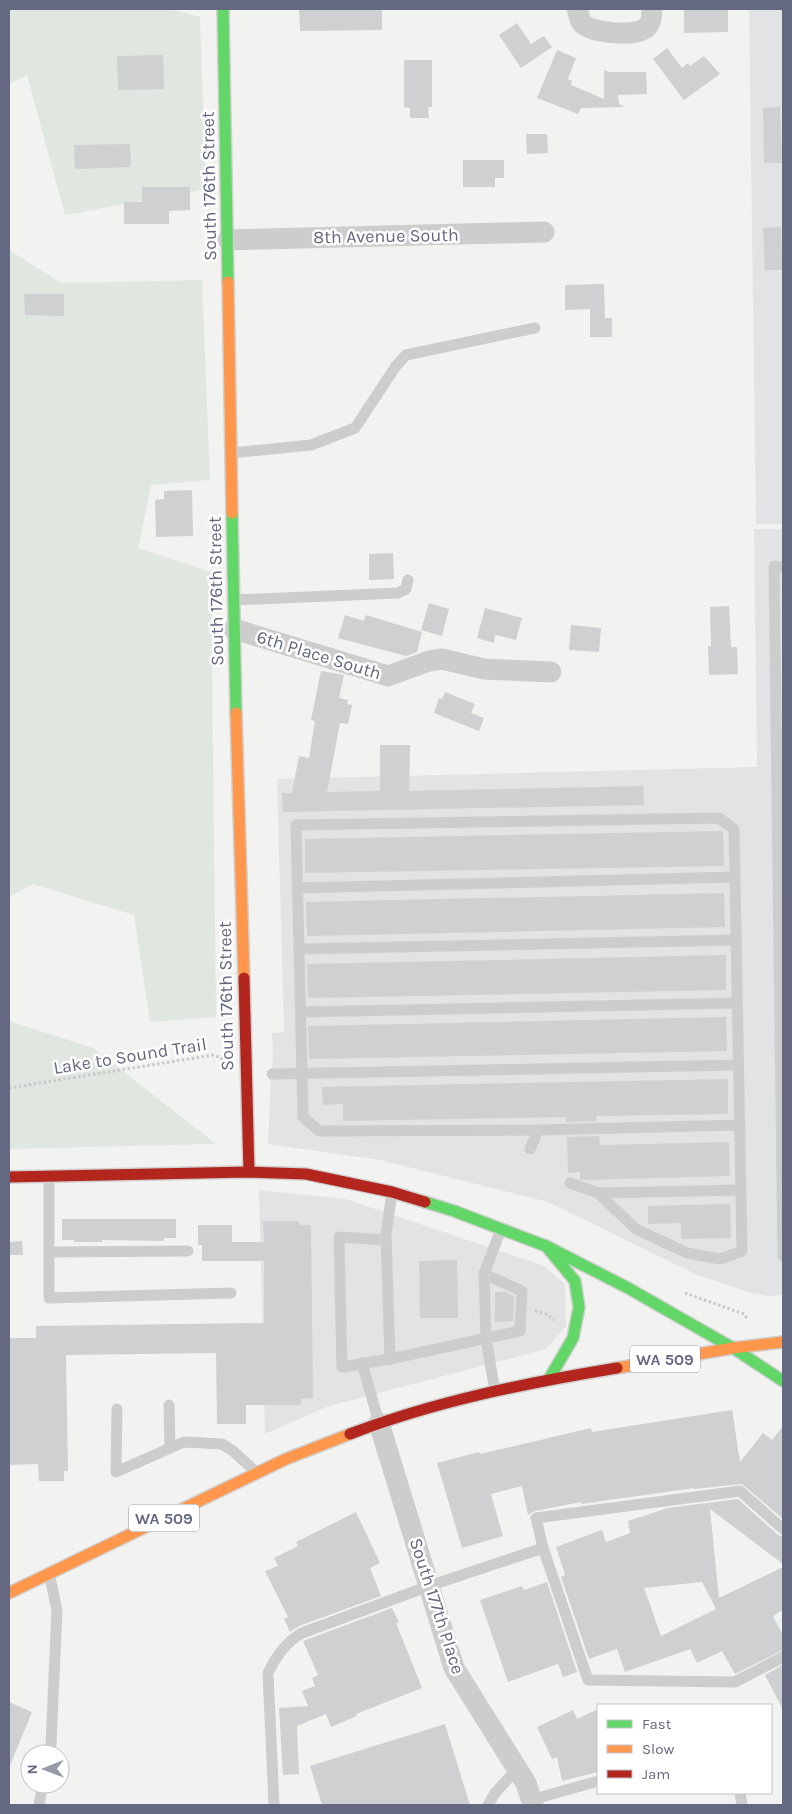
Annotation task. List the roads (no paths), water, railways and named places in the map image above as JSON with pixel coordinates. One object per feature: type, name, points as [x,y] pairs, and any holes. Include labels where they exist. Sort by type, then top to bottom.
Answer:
[{"type":"main road","name":"South 176th Street","points":[[224,9],[234,629],[249,1172]]},
{"type":"main road","points":[[9,1176],[249,1172],[306,1174],[392,1192],[454,1211],[546,1246],[628,1288],[733,1348],[783,1381]]},
{"type":"main road","points":[[546,1246],[575,1282],[579,1307],[573,1338],[549,1379]]},
{"type":"main road","name":"WA 509","points":[[9,1593],[256,1474],[311,1449],[379,1423],[459,1399],[549,1379],[733,1348],[783,1342]]},
{"type":"street","points":[[577,9],[581,23],[591,30],[602,32],[638,32],[648,27],[652,9]]},
{"type":"street","name":"8th Avenue South","points":[[228,240],[544,232]]},
{"type":"street","name":"6th Place South","points":[[234,629],[388,676],[429,661],[442,659],[484,669],[551,672]]},
{"type":"street","name":"South 177th Place","points":[[379,1423],[454,1668],[526,1783],[532,1802]]},
{"type":"lane","points":[[231,453],[312,445],[355,428],[396,366],[406,355],[535,328]]},
{"type":"lane","points":[[783,567],[774,566],[779,616],[783,1256]]},
{"type":"lane","points":[[234,600],[398,593],[406,589],[408,580]]},
{"type":"lane","points":[[598,1192],[636,1229],[687,1253],[720,1260],[742,1251],[740,1125],[738,1065],[734,829],[719,818],[296,824],[303,1117],[319,1131],[538,1130],[740,1125]]},
{"type":"lane","points":[[298,888],[735,877]]},
{"type":"lane","points":[[299,949],[736,940]]},
{"type":"lane","points":[[301,1012],[737,1003]]},
{"type":"lane","points":[[272,1074],[738,1065]]},
{"type":"lane","points":[[530,1149],[538,1130]]},
{"type":"lane","points":[[49,1176],[48,1298],[231,1293]]},
{"type":"lane","points":[[570,1183],[598,1192],[741,1190]]},
{"type":"lane","points":[[390,1359],[386,1240],[392,1192]]},
{"type":"lane","points":[[495,1391],[486,1339],[484,1274],[501,1229]]},
{"type":"lane","points":[[386,1240],[339,1237],[342,1367],[390,1359],[520,1331],[522,1290],[484,1274]]},
{"type":"lane","points":[[49,1252],[188,1250]]},
{"type":"lane","points":[[362,1363],[379,1423]]},
{"type":"lane","points":[[169,1406],[170,1448]]},
{"type":"lane","points":[[117,1409],[116,1472],[184,1442],[222,1444],[233,1451],[256,1474]]},
{"type":"lane","points":[[783,1529],[740,1491],[536,1518],[543,1548],[588,1680],[735,1682],[783,1657]]},
{"type":"lane","points":[[274,1805],[268,1673],[274,1659],[294,1638],[302,1633],[429,1586],[543,1548]]},
{"type":"lane","points":[[49,1573],[57,1610],[51,1744]]},
{"type":"lane","points":[[488,1805],[495,1792],[517,1769]]},
{"type":"lane","points":[[532,1802],[597,1781]]}]
